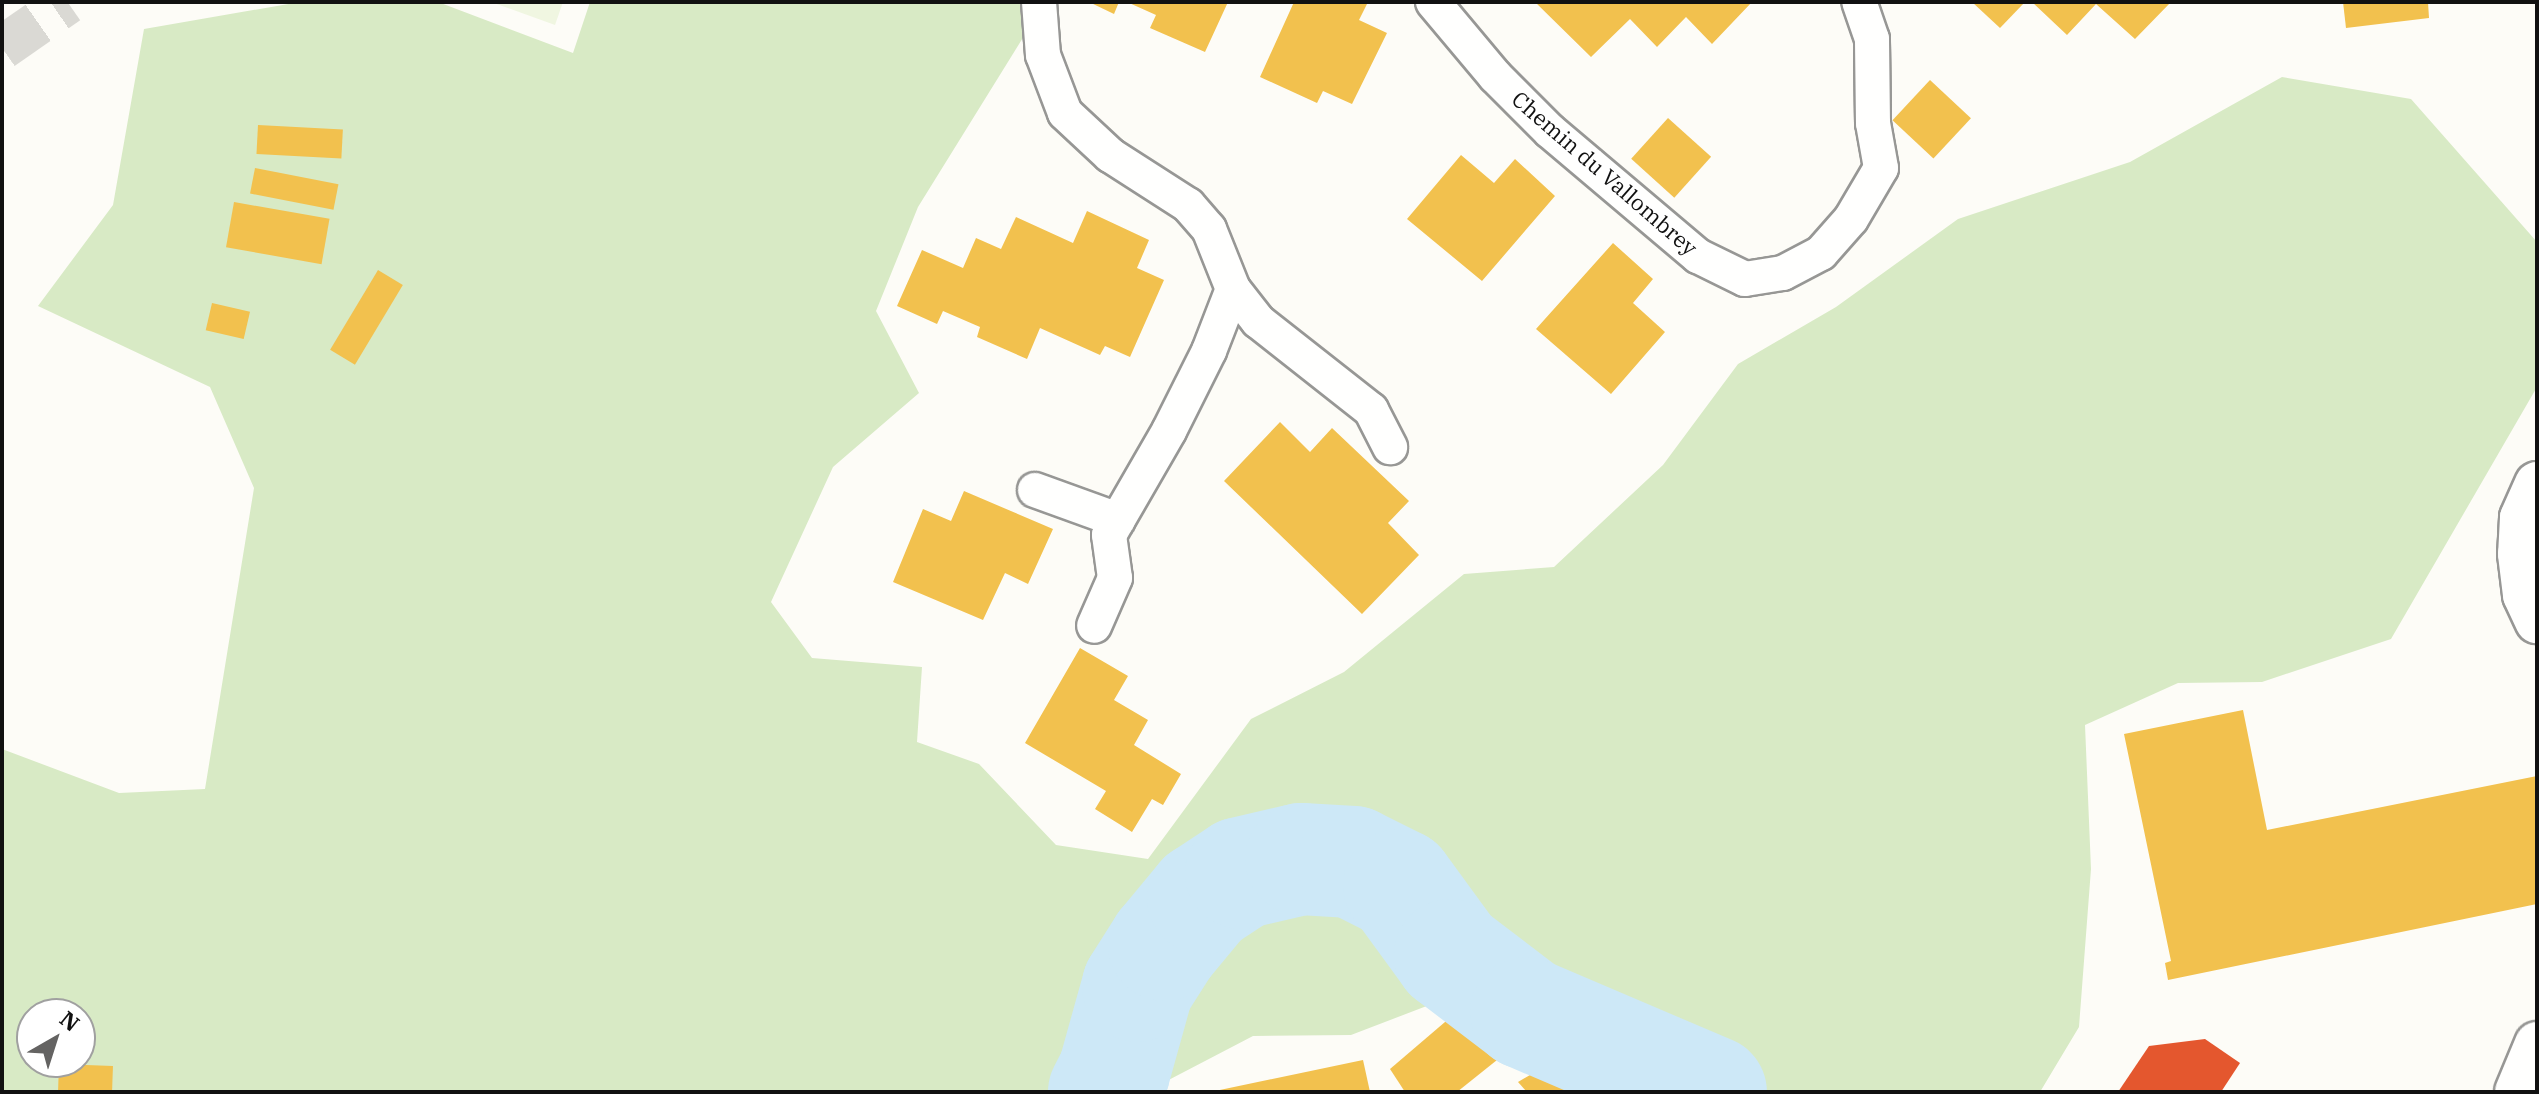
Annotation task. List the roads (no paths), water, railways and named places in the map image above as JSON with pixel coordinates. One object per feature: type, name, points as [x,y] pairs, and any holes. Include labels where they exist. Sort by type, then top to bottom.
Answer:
[{"type":"street","points":[[2537,484],[2522,518],[2520,554],[2525,595],[2537,621]]},
{"type":"street","points":[[2517,1092],[2537,1044]]},
{"type":"lane","points":[[1039,2],[1043,55],[1065,113],[1110,155],[1188,205],[1209,229],[1233,289],[1258,321],[1371,410],[1390,447]]},
{"type":"lane","name":"Chemin du Vallombrey","points":[[1433,2],[1495,76],[1550,131],[1698,256],[1745,279],[1783,273],[1821,253],[1851,219],[1881,168],[1873,123],[1872,39],[1859,2]]},
{"type":"lane","points":[[1094,626],[1115,578],[1109,535],[1196,378],[1233,289]]},
{"type":"lane","points":[[1035,490],[1118,520]]},
{"type":"waterway","points":[[1104,1092],[1114,1072],[1138,986],[1164,945],[1203,898],[1241,873],[1301,859],[1353,862],[1399,885],[1450,955],[1526,1013],[1711,1092]]},
{"type":"tunnel","points":[[2,48],[68,2]]}]
